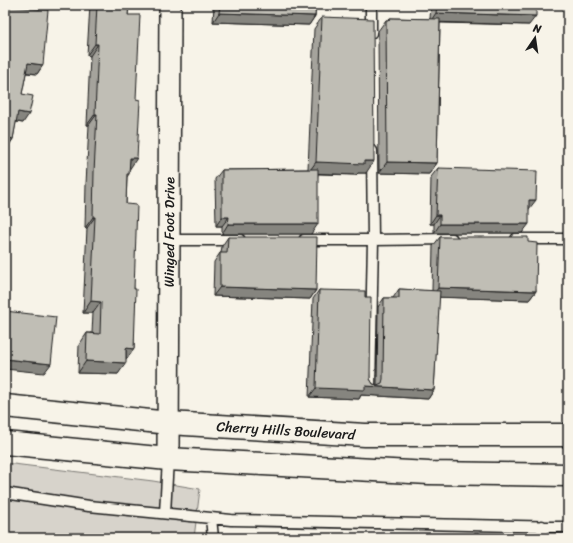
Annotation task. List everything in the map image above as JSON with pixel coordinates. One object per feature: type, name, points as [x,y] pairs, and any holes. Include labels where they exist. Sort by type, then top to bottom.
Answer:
[{"type":"street","name":"Winged Foot Drive","points":[[168,459],[170,5]]},
{"type":"street","name":"Cherry Hills Boulevard","points":[[5,406],[169,423],[365,435],[568,435]]},
{"type":"street","points":[[5,443],[168,459],[429,473],[568,475]]},
{"type":"lane","points":[[371,5],[372,44]]},
{"type":"lane","points":[[370,388],[373,240],[372,138]]},
{"type":"lane","points":[[295,240],[459,239]]},
{"type":"lane","points":[[506,239],[568,239]]},
{"type":"lane","points":[[170,240],[248,240]]},
{"type":"lane","points":[[165,513],[168,459]]},
{"type":"lane","points":[[5,493],[89,506],[239,520],[568,527]]},
{"type":"lane","points":[[211,518],[213,538]]},
{"type":"lane","points":[[542,526],[542,538]]},
{"type":"shaded area","points":[[5,463],[153,481],[200,489],[194,538],[5,538]]},
{"type":"building","points":[[97,5],[129,5],[128,15],[140,15],[136,99],[140,100],[137,158],[130,158],[129,174],[127,174],[126,204],[137,205],[134,289],[136,289],[134,349],[126,348],[126,363],[86,361],[87,333],[100,334],[101,302],[91,301],[95,217],[93,217],[97,114],[95,114],[98,44],[95,44]]},
{"type":"building","points":[[220,5],[316,5],[315,16],[219,13]]},
{"type":"building","points":[[437,5],[536,5],[536,16],[436,13]]},
{"type":"building","points":[[9,6],[48,10],[43,65],[28,63],[22,94],[33,96],[29,114],[18,112],[13,139],[9,138],[5,155],[5,37]]},
{"type":"building","points":[[322,17],[373,19],[374,161],[364,161],[364,164],[316,162]]},
{"type":"building","points":[[390,18],[440,19],[437,163],[387,162],[386,20],[390,20]]},
{"type":"building","points":[[438,168],[537,171],[536,200],[529,200],[529,224],[440,224],[440,215],[436,215]]},
{"type":"building","points":[[318,169],[318,224],[228,224],[229,217],[222,217],[222,170]]},
{"type":"building","points":[[228,237],[317,237],[316,290],[220,287],[220,253],[227,253]]},
{"type":"building","points":[[440,237],[528,237],[528,242],[537,243],[536,291],[438,288]]},
{"type":"building","points":[[399,289],[440,291],[434,390],[365,386],[365,390],[316,388],[319,290],[365,291],[365,297],[371,297],[370,379],[373,384],[377,385],[382,383],[383,379],[384,298],[399,298]]},
{"type":"building","points":[[5,311],[56,317],[51,364],[5,359]]}]
